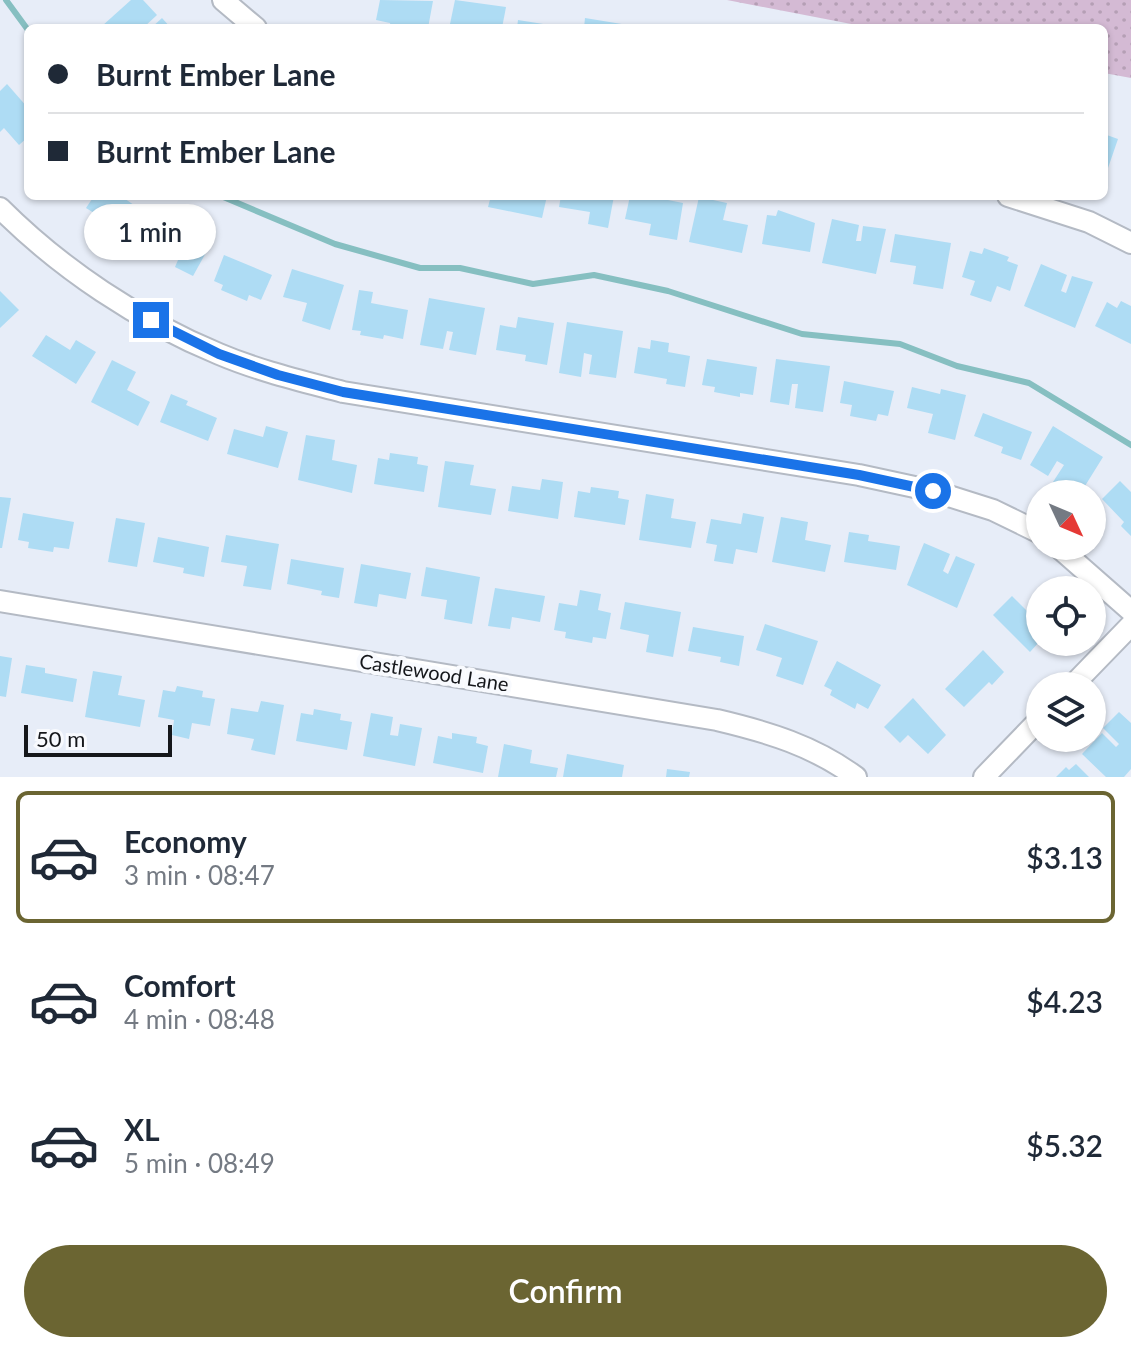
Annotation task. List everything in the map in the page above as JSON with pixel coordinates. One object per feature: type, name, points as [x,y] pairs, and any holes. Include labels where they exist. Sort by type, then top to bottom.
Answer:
[{"type":"street","points":[[223,0],[251,24]]},
{"type":"street","points":[[1020,200],[1089,222],[1131,243]]},
{"type":"street","points":[[0,208],[85,279],[151,320],[219,354],[278,375],[343,392],[859,475],[933,491],[993,510],[1026,526]]},
{"type":"street","points":[[1073,560],[1131,611]]},
{"type":"street","name":"Castlewood Lane","points":[[0,601],[717,720],[771,732],[838,763],[856,777]]},
{"type":"street","points":[[1086,672],[1131,625]]},
{"type":"street","points":[[984,777],[1026,734]]},
{"type":"shaded area","points":[[727,0],[1131,0],[1131,78],[1108,74],[1108,24],[851,24]]},
{"type":"building","points":[[131,0],[143,0],[157,15],[147,24],[104,24]]},
{"type":"building","points":[[380,0],[433,1],[429,24],[390,24],[376,20]]},
{"type":"building","points":[[455,0],[506,7],[503,24],[450,24]]},
{"type":"building","points":[[585,18],[622,24],[584,24]]},
{"type":"building","points":[[518,20],[543,24],[518,24]]},
{"type":"building","points":[[7,84],[24,103],[24,141],[19,145],[4,128],[0,132],[0,91]]},
{"type":"building","points":[[1108,135],[1118,139],[1108,168]]},
{"type":"building","points":[[91,200],[127,200],[141,210],[125,232],[115,225],[111,230],[92,217],[94,213],[86,208]]},
{"type":"building","points":[[490,200],[546,200],[542,218],[488,207]]},
{"type":"building","points":[[560,200],[613,200],[608,228],[588,224],[590,212],[559,207]]},
{"type":"building","points":[[629,200],[683,203],[677,240],[649,235],[651,224],[625,219]]},
{"type":"building","points":[[698,200],[727,203],[723,220],[748,225],[742,253],[689,242]]},
{"type":"building","points":[[778,210],[815,223],[810,252],[762,244],[767,215],[776,216]]},
{"type":"building","points":[[832,219],[859,225],[856,241],[861,241],[863,226],[886,229],[876,274],[822,263]]},
{"type":"building","points":[[161,223],[208,249],[193,276],[175,267],[178,260],[149,245]]},
{"type":"building","points":[[895,234],[951,243],[943,289],[913,284],[916,266],[890,262]]},
{"type":"building","points":[[984,248],[1009,257],[1007,261],[1018,265],[1010,291],[997,286],[991,302],[970,295],[975,281],[962,277],[970,251],[982,254]]},
{"type":"building","points":[[224,255],[272,275],[261,300],[249,295],[247,301],[221,290],[223,285],[214,281]]},
{"type":"building","points":[[1041,264],[1067,275],[1061,291],[1066,293],[1072,276],[1093,282],[1075,328],[1024,306]]},
{"type":"building","points":[[292,269],[344,285],[330,330],[302,321],[307,303],[283,297]]},
{"type":"building","points":[[359,290],[373,292],[371,303],[408,310],[403,339],[360,335],[361,331],[352,330]]},
{"type":"building","points":[[0,291],[19,310],[0,328]]},
{"type":"building","points":[[429,298],[485,308],[476,355],[449,350],[453,332],[447,331],[443,349],[420,345]]},
{"type":"building","points":[[1121,301],[1131,306],[1131,344],[1095,326],[1107,302],[1117,308]]},
{"type":"building","points":[[518,317],[554,323],[547,365],[525,361],[526,355],[496,350],[500,325],[516,328]]},
{"type":"building","points":[[567,322],[623,331],[616,378],[589,374],[592,355],[584,353],[581,377],[559,373]]},
{"type":"building","points":[[46,335],[70,350],[76,340],[96,352],[76,384],[32,356]]},
{"type":"building","points":[[651,340],[669,343],[668,352],[690,356],[685,387],[666,384],[667,379],[634,373],[638,347],[650,349]]},
{"type":"building","points":[[707,359],[757,367],[753,395],[740,393],[740,397],[714,392],[715,387],[702,385]]},
{"type":"building","points":[[776,359],[830,366],[823,412],[795,408],[798,384],[792,384],[789,405],[770,402]]},
{"type":"building","points":[[112,360],[136,372],[127,390],[150,402],[138,426],[91,402]]},
{"type":"building","points":[[844,381],[894,391],[888,416],[878,414],[876,421],[850,416],[852,405],[840,403]]},
{"type":"building","points":[[912,387],[940,394],[941,389],[966,395],[955,440],[928,433],[933,414],[907,408]]},
{"type":"building","points":[[171,394],[188,401],[186,405],[217,418],[208,441],[160,422]]},
{"type":"building","points":[[983,413],[1032,432],[1021,460],[1001,453],[1003,447],[974,436]]},
{"type":"building","points":[[266,426],[288,432],[278,468],[227,454],[234,429],[263,437]]},
{"type":"building","points":[[1053,426],[1103,457],[1089,480],[1054,480],[1064,465],[1057,461],[1048,476],[1030,465]]},
{"type":"building","points":[[306,435],[335,440],[332,460],[357,465],[352,493],[298,480]]},
{"type":"building","points":[[390,453],[418,457],[417,464],[428,466],[424,492],[374,484],[378,458],[389,460]]},
{"type":"building","points":[[445,461],[474,465],[470,485],[496,489],[491,515],[438,507]]},
{"type":"building","points":[[542,479],[563,482],[558,519],[508,511],[512,486],[540,490]]},
{"type":"building","points":[[1120,481],[1131,492],[1131,536],[1121,526],[1124,522],[1106,503],[1106,495]]},
{"type":"building","points":[[591,487],[619,491],[618,498],[629,500],[625,525],[574,517],[578,491],[590,493]]},
{"type":"building","points":[[646,494],[674,499],[671,518],[696,522],[691,548],[639,540]]},
{"type":"building","points":[[0,497],[11,498],[2,548],[0,548]]},
{"type":"building","points":[[23,513],[74,522],[69,549],[54,547],[53,552],[28,548],[29,542],[18,540]]},
{"type":"building","points":[[743,513],[764,517],[757,553],[736,549],[733,564],[714,561],[717,545],[706,543],[711,519],[741,524]]},
{"type":"building","points":[[781,517],[808,522],[805,540],[831,545],[825,572],[772,562]]},
{"type":"building","points":[[116,518],[145,523],[137,567],[108,562]]},
{"type":"building","points":[[849,532],[869,535],[868,541],[900,546],[896,570],[844,562]]},
{"type":"building","points":[[226,535],[279,544],[271,590],[243,586],[247,566],[221,562]]},
{"type":"building","points":[[158,537],[209,547],[204,577],[183,573],[184,568],[153,562]]},
{"type":"building","points":[[924,543],[950,554],[943,571],[948,574],[956,556],[975,564],[957,608],[907,585]]},
{"type":"building","points":[[291,559],[344,568],[339,598],[287,584]]},
{"type":"building","points":[[361,564],[411,573],[406,599],[379,594],[377,607],[354,603]]},
{"type":"building","points":[[426,567],[480,577],[472,624],[444,619],[447,600],[421,596]]},
{"type":"building","points":[[495,588],[545,596],[540,622],[512,617],[510,629],[488,626]]},
{"type":"building","points":[[580,590],[601,594],[598,610],[611,613],[606,639],[593,637],[592,643],[565,638],[566,632],[554,630],[559,603],[577,606]]},
{"type":"building","points":[[1012,596],[1026,610],[1026,648],[993,615]]},
{"type":"building","points":[[625,602],[681,612],[673,657],[646,652],[649,635],[620,629]]},
{"type":"building","points":[[765,624],[818,641],[803,685],[776,676],[782,658],[756,650]]},
{"type":"building","points":[[693,627],[744,636],[739,666],[720,662],[721,657],[688,651]]},
{"type":"building","points":[[983,650],[1004,672],[964,707],[945,689]]},
{"type":"building","points":[[0,656],[12,658],[6,697],[0,696]]},
{"type":"building","points":[[837,661],[881,685],[868,709],[857,703],[855,709],[830,695],[832,690],[824,686]]},
{"type":"building","points":[[26,665],[45,668],[45,673],[77,679],[73,702],[21,693]]},
{"type":"building","points":[[93,671],[122,676],[118,695],[145,700],[140,727],[85,717]]},
{"type":"building","points":[[177,686],[203,691],[202,697],[215,699],[210,726],[192,723],[189,739],[172,735],[174,720],[158,717],[163,690],[175,692]]},
{"type":"building","points":[[913,698],[946,735],[928,754],[908,735],[900,743],[884,727]]},
{"type":"building","points":[[261,701],[284,705],[275,755],[251,750],[254,739],[227,734],[231,708],[258,712]]},
{"type":"building","points":[[314,709],[341,714],[340,720],[352,722],[347,750],[296,741],[301,713],[313,715]]},
{"type":"building","points":[[1119,712],[1131,723],[1131,769],[1124,777],[1106,777],[1082,754],[1106,752],[1106,737],[1116,747],[1119,744],[1106,731],[1106,725]]},
{"type":"building","points":[[371,713],[393,717],[390,735],[398,736],[400,724],[422,728],[415,766],[363,756]]},
{"type":"building","points":[[452,733],[477,737],[476,743],[488,746],[483,773],[433,763],[438,736],[452,739]]},
{"type":"building","points":[[504,744],[532,750],[530,763],[558,768],[556,777],[498,777]]},
{"type":"building","points":[[567,754],[624,765],[622,777],[563,777]]},
{"type":"building","points":[[1076,764],[1089,777],[1056,777],[1066,767],[1069,770]]},
{"type":"building","points":[[667,769],[690,772],[689,777],[666,777]]},
{"type":"waterway","points":[[6,0],[24,25]]},
{"type":"waterway","points":[[230,200],[335,244],[420,268],[460,268],[533,284],[594,275],[668,291],[802,334],[900,344],[957,366],[1029,383],[1131,445]]},
{"type":"route","points":[[151,320],[219,354],[278,375],[343,392],[859,475],[933,491]]}]
